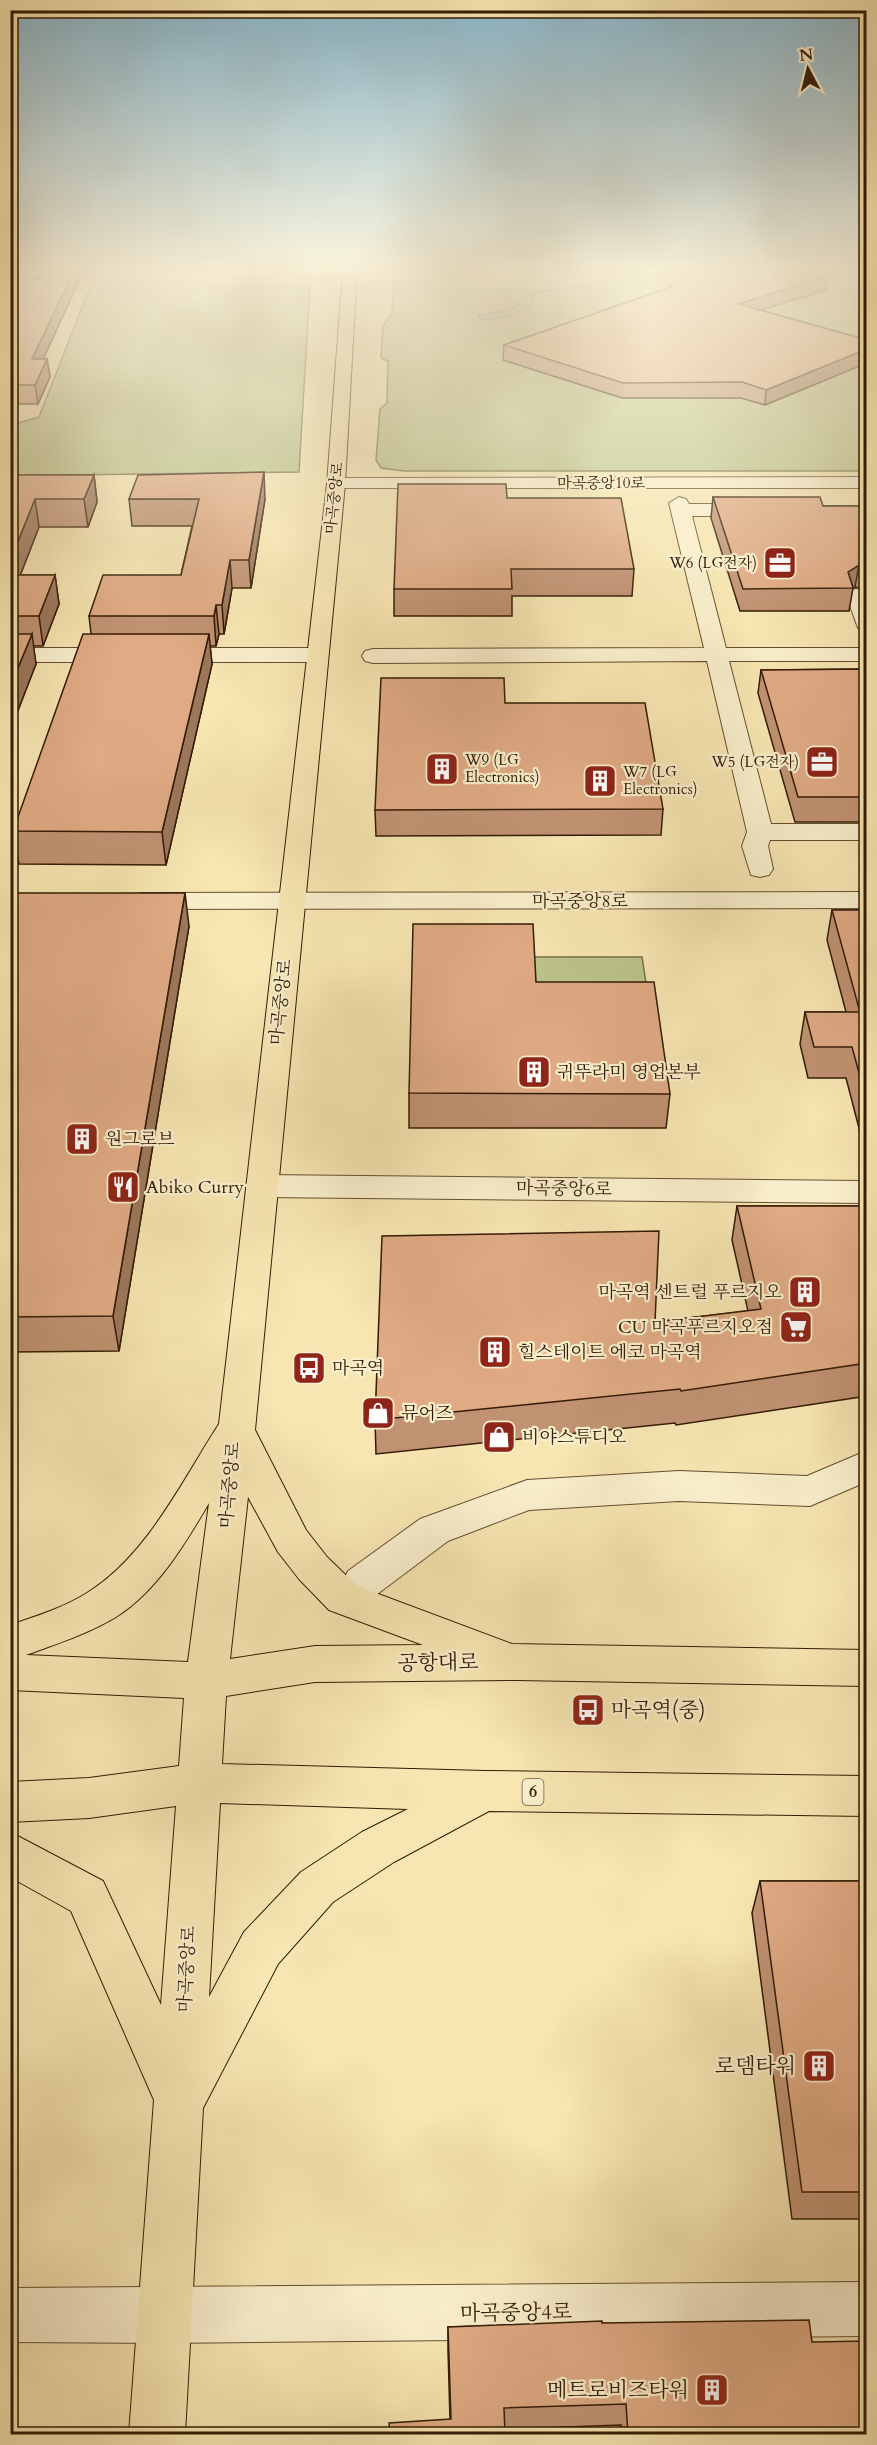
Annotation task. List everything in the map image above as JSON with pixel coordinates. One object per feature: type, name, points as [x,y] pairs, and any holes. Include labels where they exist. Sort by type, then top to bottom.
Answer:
[{"type":"main road","name":"마곡중앙로","points":[[157,2434],[206,1681],[221,1577],[336,484],[343,383]]},
{"type":"main road","points":[[10,1643],[74,1619],[113,1597],[136,1576],[169,1531],[235,1429]]},
{"type":"main road","points":[[235,1429],[263,1488],[292,1540],[313,1568],[343,1598],[517,1662]]},
{"type":"main road","name":"공항대로","points":[[10,1672],[206,1681],[315,1664],[517,1662],[867,1668]]},
{"type":"main road","name":"6","points":[[10,1802],[89,1798],[200,1783],[485,1791],[867,1796]]},
{"type":"main road","points":[[180,2101],[261,1948],[317,1887],[378,1847],[485,1791]]},
{"type":"main road","points":[[10,1852],[87,1896],[180,2101]]},
{"type":"street","name":"마곡중앙10로","points":[[336,484],[867,483]]},
{"type":"street","points":[[760,869],[755,846],[760,832],[680,507],[774,510]]},
{"type":"street","points":[[856,595],[867,623]]},
{"type":"street","points":[[373,656],[867,654]]},
{"type":"street","points":[[10,655],[317,655]]},
{"type":"street","points":[[760,832],[867,832]]},
{"type":"street","name":"마곡중앙8로","points":[[116,901],[867,900]]},
{"type":"street","name":"마곡중앙6로","points":[[261,1186],[867,1192]]},
{"type":"street","points":[[362,1583],[434,1530],[527,1495],[679,1486],[810,1491],[867,1466]]},
{"type":"street","name":"마곡중앙4로","points":[[166,2316],[867,2309]]},
{"type":"street","points":[[10,2315],[166,2316]]},
{"type":"green space","points":[[52,383],[304,383],[299,472],[66,475],[11,492],[11,425],[39,417]]},
{"type":"green space","points":[[387,383],[866,383],[866,471],[404,471],[381,468],[376,460],[380,409],[387,403]]},
{"type":"green space","points":[[531,957],[642,957],[651,1016],[535,1016]]},
{"type":"building","points":[[10,383],[36,383],[35,385],[10,385]]},
{"type":"building","points":[[745,383],[783,383],[766,390]]},
{"type":"building","points":[[264,472],[249,560],[230,560],[222,605],[216,605],[214,616],[89,616],[103,575],[181,575],[199,499],[129,499],[138,475]]},
{"type":"building","points":[[10,475],[94,475],[84,499],[35,499],[10,561]]},
{"type":"building","points":[[398,484],[506,484],[507,498],[621,498],[634,569],[511,569],[512,589],[394,589]]},
{"type":"building","name":"W6 (LG전자)","points":[[713,497],[820,497],[823,506],[867,506],[867,567],[859,565],[848,572],[853,588],[743,589]]},
{"type":"building","points":[[10,575],[55,575],[39,616],[10,616]]},
{"type":"building","points":[[10,634],[32,634],[10,687]]},
{"type":"building","points":[[83,634],[209,634],[162,832],[13,831]]},
{"type":"building","name":"W5 (LG전자)","points":[[867,669],[867,797],[798,797],[761,670]]},
{"type":"building","points":[[381,678],[504,678],[505,703],[645,703],[663,809],[375,810]]},
{"type":"building","name":"원그로브","points":[[10,893],[185,893],[113,1316],[10,1317]]},
{"type":"building","points":[[832,910],[867,910],[867,1102],[852,1047],[814,1047],[805,1012],[860,1012]]},
{"type":"building","name":"귀뚜라미 영업본부","points":[[413,924],[533,924],[536,982],[654,982],[670,1094],[409,1093]]},
{"type":"building","points":[[737,1206],[867,1206],[867,1363],[681,1391],[680,1389],[375,1420],[382,1236],[659,1231],[655,1322],[761,1309]]},
{"type":"building","name":"로뎀타워","points":[[760,1881],[867,1881],[867,2192],[802,2192]]},
{"type":"building","points":[[809,2320],[812,2342],[867,2341],[867,2434],[628,2434],[626,2404],[504,2408],[505,2434],[390,2434],[389,2423],[451,2419],[448,2327],[602,2321],[602,2323]]},
{"type":"place","name":"W6 (LG전자)","points":[[780,563]]},
{"type":"place","name":"W5 (LG전자)","points":[[822,762]]},
{"type":"place","name":"W9 (LG Electronics)","points":[[442,769]]},
{"type":"place","name":"W7 (LG Electronics)","points":[[600,781]]},
{"type":"place","name":"귀뚜라미 영업본부","points":[[534,1072]]},
{"type":"place","name":"원그로브","points":[[82,1139]]},
{"type":"place","name":"Abiko Curry","points":[[123,1187]]},
{"type":"place","name":"마곡역 센트럴 푸르지오","points":[[805,1292]]},
{"type":"place","name":"CU 마곡푸르지오점","points":[[796,1327]]},
{"type":"place","name":"힐스테이트 에코 마곡역","points":[[495,1352]]},
{"type":"place","name":"마곡역","points":[[309,1368]]},
{"type":"place","name":"뮤어즈","points":[[378,1413]]},
{"type":"place","name":"비야스튜디오","points":[[499,1437]]},
{"type":"place","name":"마곡역(중)","points":[[588,1710]]},
{"type":"place","name":"로뎀타워","points":[[819,2066]]},
{"type":"place","name":"메트로비즈타워","points":[[712,2390]]}]
